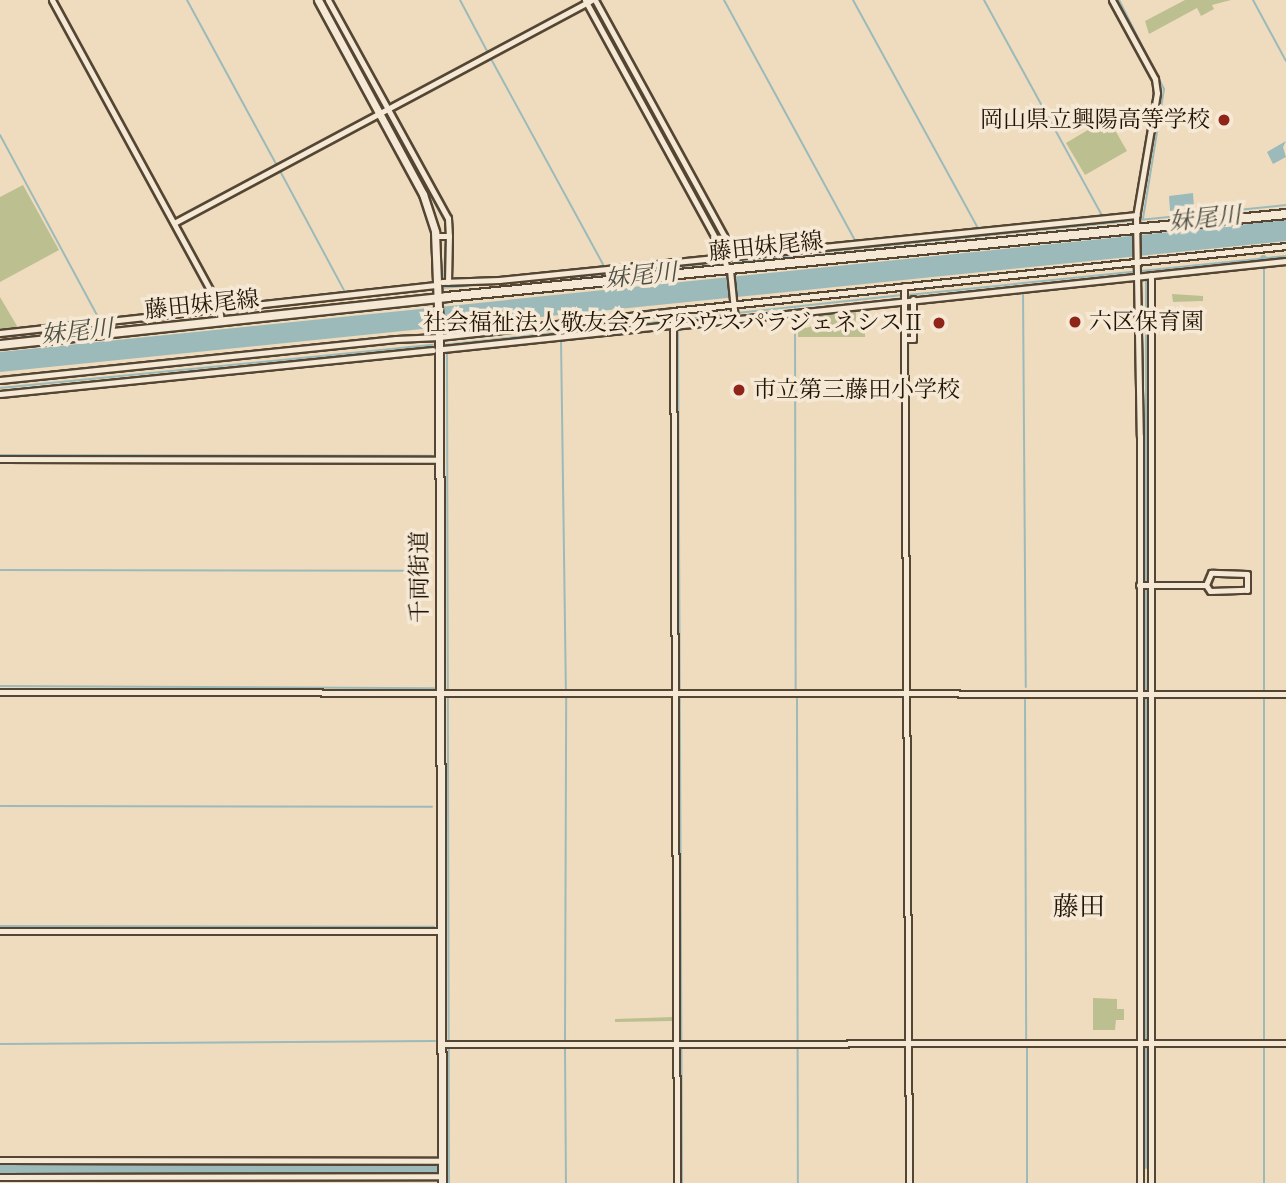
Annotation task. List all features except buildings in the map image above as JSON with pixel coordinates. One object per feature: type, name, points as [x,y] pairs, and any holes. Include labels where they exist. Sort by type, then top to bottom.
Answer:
[{"type":"main road","name":"藤田妹尾線","points":[[0,345],[220,314],[438,301],[729,263],[1137,224],[1286,214]]},
{"type":"street","points":[[52,0],[174,223],[220,314]]},
{"type":"street","name":"千両街道","points":[[318,0],[384,111],[444,236],[438,301],[445,693],[441,931],[446,1044],[442,1180]]},
{"type":"street","points":[[328,0],[384,111],[448,218],[444,236],[445,282],[499,281],[729,263],[979,232],[1137,224]]},
{"type":"street","points":[[1112,0],[1156,86],[1137,224],[1146,563],[1146,1043],[1140,1183]]},
{"type":"street","points":[[174,223],[590,1],[729,263],[734,311]]},
{"type":"street","points":[[0,394],[294,357],[439,335],[675,322],[734,311],[795,312],[1139,262],[1286,246]]},
{"type":"street","points":[[443,349],[675,322],[734,311],[1286,261]]},
{"type":"street","points":[[1151,275],[1145,586],[1146,1043],[1151,1183]]},
{"type":"street","points":[[0,333],[100,321],[220,314],[433,285]]},
{"type":"street","points":[[907,296],[911,1043],[909,1183]]},
{"type":"street","points":[[675,322],[680,1045],[677,1183]]},
{"type":"street","points":[[0,380],[294,357],[433,350]]},
{"type":"street","points":[[0,458],[439,460]]},
{"type":"street","points":[[1211,573],[1247,574],[1247,590],[1210,591],[1206,585],[1211,573]]},
{"type":"street","points":[[1145,586],[1206,585]]},
{"type":"street","points":[[0,692],[1286,694]]},
{"type":"street","points":[[0,931],[441,931]]},
{"type":"street","points":[[446,1044],[1286,1043]]},
{"type":"street","points":[[0,1160],[442,1161]]},
{"type":"street","points":[[0,1177],[442,1180]]},
{"type":"green space","points":[[1185,0],[1231,0],[1212,5],[1214,9],[1201,16],[1197,8],[1149,34],[1145,21]]},
{"type":"green space","points":[[1108,118],[1127,151],[1085,175],[1066,143]]},
{"type":"green space","points":[[23,185],[59,250],[0,282],[0,197]]},
{"type":"green space","points":[[1172,294],[1203,296],[1203,301],[1173,302]]},
{"type":"green space","points":[[0,297],[17,326],[16,330],[0,332]]},
{"type":"green space","points":[[856,307],[856,326],[865,326],[865,337],[798,337],[798,323],[803,323],[806,328],[818,324],[820,311]]},
{"type":"green space","points":[[1093,998],[1117,999],[1117,1009],[1124,1009],[1124,1020],[1116,1020],[1115,1030],[1093,1030]]},
{"type":"green space","points":[[673,1017],[673,1021],[615,1022],[615,1019]]},
{"type":"water","points":[[1286,141],[1283,147],[1286,157],[1273,164],[1267,152]]},
{"type":"water","points":[[1193,193],[1194,208],[1170,211],[1169,196]]},
{"type":"water","name":"妹尾川","points":[[1286,220],[1286,241],[0,372],[0,352]]},
{"type":"waterway","points":[[55,0],[175,219]]},
{"type":"waterway","points":[[187,0],[276,164]]},
{"type":"waterway","points":[[325,0],[446,224]]},
{"type":"waterway","points":[[460,0],[487,51]]},
{"type":"waterway","points":[[724,0],[855,240]]},
{"type":"waterway","points":[[853,0],[978,228]]},
{"type":"waterway","points":[[984,0],[1101,214]]},
{"type":"waterway","points":[[1119,0],[1164,89],[1143,218]]},
{"type":"waterway","points":[[1253,0],[1286,61]]},
{"type":"waterway","points":[[592,1],[730,254]]},
{"type":"waterway","points":[[490,57],[603,264]]},
{"type":"waterway","points":[[0,135],[100,321]]},
{"type":"waterway","points":[[279,169],[345,292]]},
{"type":"waterway","points":[[441,288],[608,274],[1286,205]]},
{"type":"waterway","points":[[178,224],[221,303]]},
{"type":"waterway","points":[[444,280],[446,229]]},
{"type":"waterway","points":[[908,295],[1286,256]]},
{"type":"waterway","points":[[1264,266],[1264,690]]},
{"type":"waterway","points":[[1146,280],[1146,1168]]},
{"type":"waterway","points":[[0,337],[435,288]]},
{"type":"waterway","points":[[1023,289],[1026,687]]},
{"type":"waterway","points":[[737,313],[902,295]]},
{"type":"waterway","points":[[908,295],[912,1183]]},
{"type":"waterway","points":[[795,307],[796,690]]},
{"type":"waterway","points":[[443,345],[731,314]]},
{"type":"waterway","points":[[678,319],[682,1183]]},
{"type":"waterway","points":[[561,339],[566,689]]},
{"type":"waterway","points":[[0,388],[433,345]]},
{"type":"waterway","points":[[447,351],[449,1183]]},
{"type":"waterway","points":[[0,455],[432,456]]},
{"type":"waterway","points":[[0,570],[430,571]]},
{"type":"waterway","points":[[0,686],[434,688]]},
{"type":"waterway","points":[[565,1040],[566,696]]},
{"type":"waterway","points":[[1264,697],[1264,1039]]},
{"type":"waterway","points":[[797,699],[798,1183]]},
{"type":"waterway","points":[[1025,700],[1026,1040]]},
{"type":"waterway","points":[[0,806],[432,807]]},
{"type":"waterway","points":[[0,926],[434,927]]},
{"type":"waterway","points":[[0,1044],[435,1041]]},
{"type":"waterway","points":[[1027,1046],[1027,1183]]},
{"type":"waterway","points":[[1264,1046],[1264,1183]]},
{"type":"waterway","points":[[565,1048],[566,1183]]},
{"type":"waterway","points":[[0,1168],[435,1168]]},
{"type":"place","name":"岡山県立興陽高等学校","points":[[1224,120]]},
{"type":"place","name":"六区保育園","points":[[1075,322]]},
{"type":"place","name":"社会福祉法人敬友会ケアハウスパラジェネシスⅡ","points":[[939,323]]},
{"type":"place","name":"市立第三藤田小学校","points":[[739,390]]},
{"type":"district","name":"藤田","points":[[1079,908]]}]
